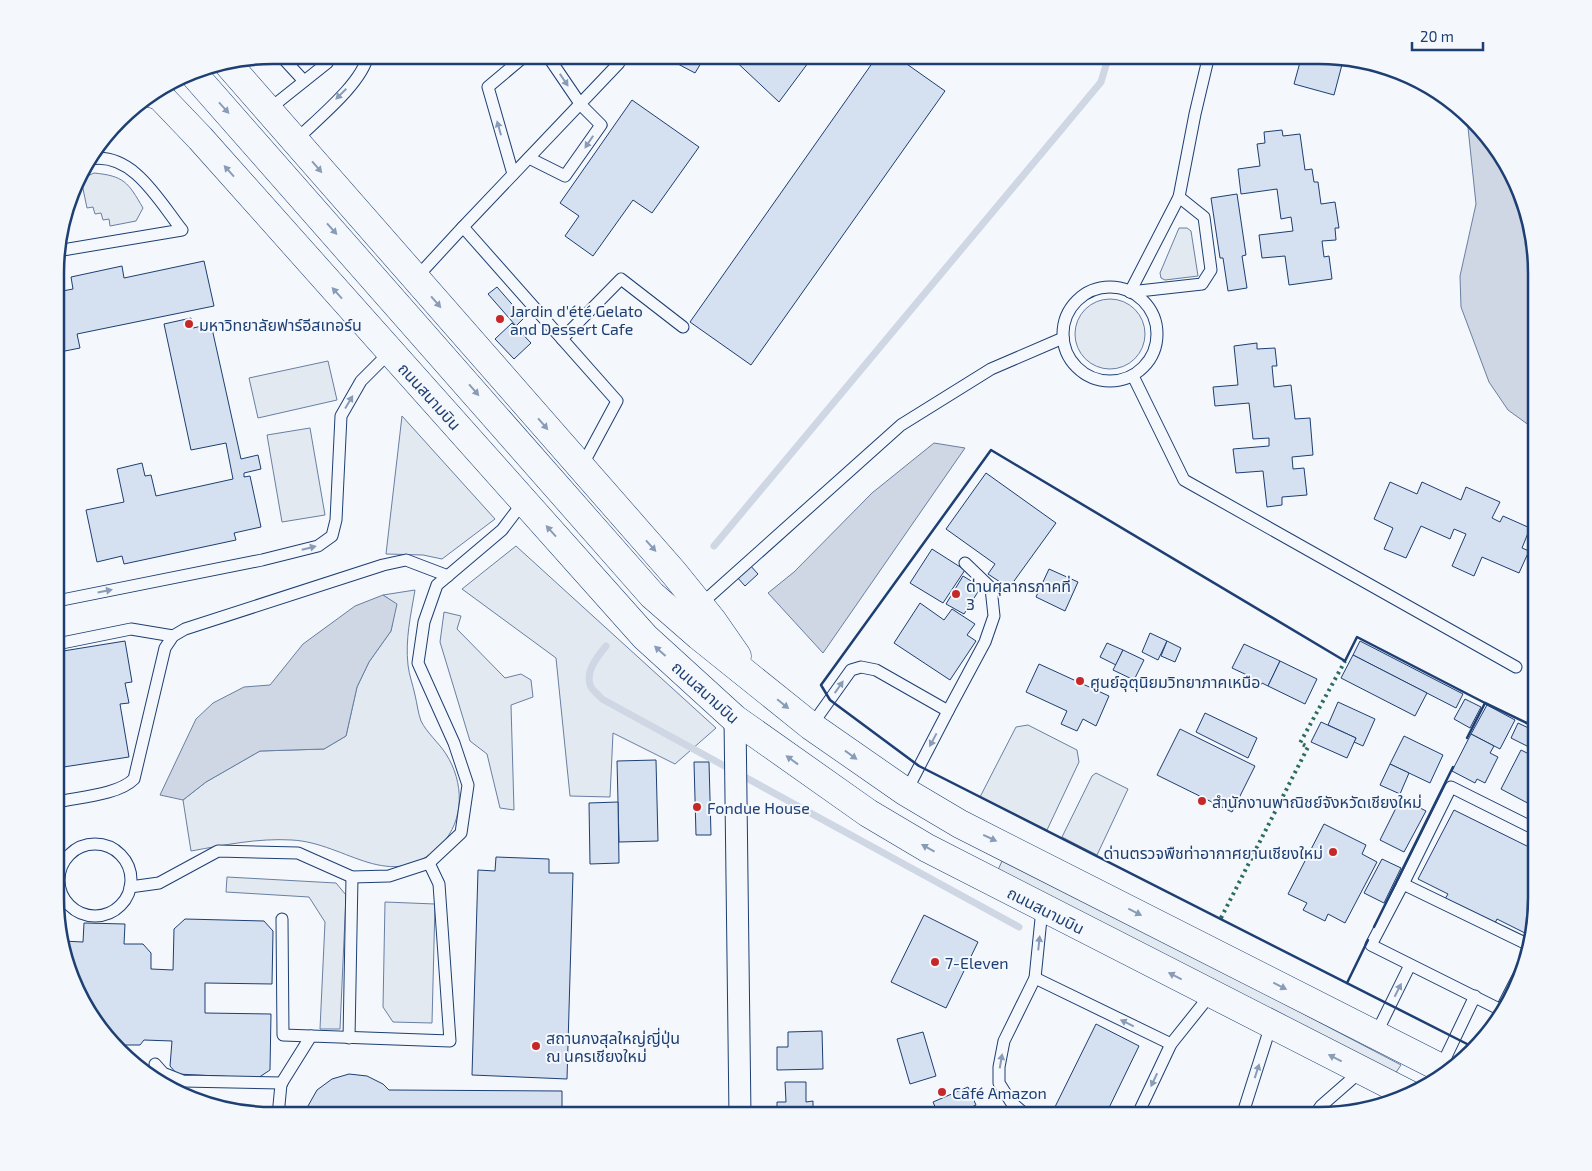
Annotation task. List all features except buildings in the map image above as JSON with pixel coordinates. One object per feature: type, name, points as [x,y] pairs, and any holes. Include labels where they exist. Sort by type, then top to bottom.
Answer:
[{"type":"main road","points":[[232,68],[701,604],[755,682]]},
{"type":"main road","points":[[198,78],[442,353],[652,595],[755,682],[811,726],[906,792],[960,824],[1442,1067]]},
{"type":"main road","name":"ถนนสนามบิน","points":[[159,98],[645,637],[735,719],[868,813],[927,848],[1401,1090]]},
{"type":"street","points":[[735,719],[740,1107]]},
{"type":"lane","points":[[288,64],[304,82]]},
{"type":"lane","points":[[268,110],[325,64]]},
{"type":"lane","points":[[295,141],[357,79],[366,64]]},
{"type":"lane","points":[[513,174],[488,87],[515,64]]},
{"type":"lane","points":[[529,158],[565,176],[601,124],[581,105],[553,64]]},
{"type":"lane","points":[[416,278],[513,174],[581,105],[617,64]]},
{"type":"lane","points":[[1130,292],[1179,197],[1195,114],[1208,64]]},
{"type":"lane","points":[[65,250],[182,230],[138,176],[124,163],[108,157],[98,158]]},
{"type":"lane","points":[[1130,292],[1202,284],[1211,270],[1204,217],[1179,197]]},
{"type":"lane","points":[[463,227],[617,401],[581,468]]},
{"type":"lane","points":[[562,339],[621,279],[683,327]]},
{"type":"lane","points":[[1114,287],[1130,292],[1144,301],[1154,316],[1158,333],[1155,350],[1147,365],[1133,376],[1118,381],[1103,381],[1088,376],[1071,360],[1063,338],[1065,322],[1072,307],[1083,295],[1098,289],[1114,287]]},
{"type":"lane","points":[[701,604],[902,426],[991,369],[1063,338]]},
{"type":"lane","points":[[64,600],[262,560],[318,546],[332,536],[336,520],[341,416],[361,382],[390,352]]},
{"type":"lane","points":[[1133,376],[1184,480],[1516,667]]},
{"type":"lane","points":[[130,887],[159,884],[218,850],[298,853],[352,877],[389,876],[429,863],[461,833],[468,785],[454,743],[418,663],[424,622],[437,585],[502,530],[524,501]]},
{"type":"lane","points":[[64,801],[112,791],[127,786],[134,779],[165,648],[173,636],[186,629],[383,565],[406,560],[448,576]]},
{"type":"lane","points":[[906,792],[985,642],[994,616],[992,588],[965,563]]},
{"type":"lane","points":[[64,643],[131,629],[173,636]]},
{"type":"lane","points":[[811,726],[851,670],[861,667],[876,670],[948,711]]},
{"type":"lane","points":[[1497,1008],[1371,945],[1450,787],[1528,826]]},
{"type":"lane","points":[[64,864],[71,854],[87,845],[99,845],[115,851],[127,864],[130,875],[130,887],[126,898],[119,907],[109,914],[86,915],[64,905]]},
{"type":"lane","points":[[282,919],[284,1035],[450,1041],[439,884],[429,863]]},
{"type":"lane","points":[[349,1038],[352,877]]},
{"type":"lane","points":[[1402,884],[1523,942]]},
{"type":"lane","points":[[1017,1107],[1011,1102],[999,1083],[999,1067],[1004,1041],[1035,978],[1042,908]]},
{"type":"lane","points":[[1376,1034],[1410,964]]},
{"type":"lane","points":[[1035,978],[1171,1044]]},
{"type":"lane","points":[[1141,1107],[1171,1044],[1211,994]]},
{"type":"lane","points":[[1444,1066],[1475,996]]},
{"type":"lane","points":[[1245,1107],[1271,1025]]},
{"type":"lane","points":[[279,1107],[282,1083],[311,1036]]},
{"type":"lane","points":[[155,1064],[163,1073],[183,1081],[282,1083]]},
{"type":"lane","points":[[1320,1107],[1361,1071]]},
{"type":"shaded area","points":[[1468,126],[1485,145],[1507,180],[1517,205],[1524,232],[1528,259],[1528,424],[1508,410],[1489,382],[1461,307],[1460,276],[1476,204]]},
{"type":"shaded area","points":[[94,173],[104,174],[119,179],[129,186],[143,208],[136,221],[110,226],[109,219],[103,220],[101,213],[95,214],[93,207],[87,208],[83,186],[87,176]]},
{"type":"shaded area","points":[[1179,228],[1187,228],[1191,231],[1198,276],[1165,280],[1161,278],[1160,273]]},
{"type":"shaded area","points":[[1110,299],[1123,302],[1135,309],[1142,321],[1145,334],[1142,347],[1135,359],[1123,366],[1110,369],[1097,366],[1085,359],[1078,347],[1075,334],[1078,321],[1085,309],[1097,302]]},
{"type":"shaded area","points":[[328,361],[337,400],[258,418],[249,378]]},
{"type":"shaded area","points":[[402,416],[495,519],[442,559],[423,555],[386,554]]},
{"type":"shaded area","points":[[310,428],[325,515],[282,522],[267,435]]},
{"type":"shaded area","points":[[934,443],[965,448],[823,653],[768,593],[794,572],[872,493]]},
{"type":"shaded area","points":[[516,546],[716,728],[675,764],[613,733],[610,797],[570,796],[556,658],[462,589]]},
{"type":"shaded area","points":[[415,590],[408,637],[407,656],[409,672],[421,721],[446,754],[452,765],[459,789],[458,813],[449,835],[441,845],[422,859],[404,866],[386,866],[368,862],[312,843],[292,840],[254,841],[191,851],[183,800],[206,782],[260,751],[324,749],[346,736],[357,687],[369,662],[391,631],[396,604],[383,595]]},
{"type":"shaded area","points":[[383,595],[397,604],[391,631],[369,662],[357,687],[346,736],[324,749],[260,751],[206,782],[183,800],[160,795],[196,719],[213,703],[244,687],[270,685],[303,644],[355,606]]},
{"type":"shaded area","points":[[444,612],[461,616],[457,629],[505,678],[521,674],[531,680],[533,697],[511,705],[514,810],[500,808],[487,754],[470,741],[440,642]]},
{"type":"shaded area","points":[[1028,725],[1077,750],[1079,762],[1047,830],[980,797],[1016,727]]},
{"type":"shaded area","points":[[1096,773],[1128,789],[1097,855],[1062,837],[1092,776]]},
{"type":"shaded area","points":[[1002,861],[1185,952],[1401,1065],[1395,1074],[998,870]]},
{"type":"shaded area","points":[[227,877],[336,883],[346,895],[340,1029],[320,1029],[325,922],[309,897],[226,892]]},
{"type":"shaded area","points":[[385,902],[435,904],[432,1023],[393,1022],[383,1007]]},
{"type":"waterway","points":[[714,546],[1101,82],[1106,64]]},
{"type":"waterway","points":[[606,646],[593,665],[589,676],[591,687],[602,699],[1019,927]]},
{"type":"hedge","points":[[1221,918],[1308,747],[1300,743],[1345,661]]},
{"type":"wall","points":[[1468,1045],[919,766],[830,700],[821,685],[991,450],[1345,661],[1357,637],[1485,703]]},
{"type":"wall","points":[[1467,738],[1485,703],[1528,724]]},
{"type":"wall","points":[[1374,927],[1453,767]]},
{"type":"wall","points":[[1347,983],[1368,940]]},
{"type":"place","name":"Jardin d'été Gelato and Dessert Cafe","points":[[500,319]]},
{"type":"place","name":"มหาวิทยาลัยฟาร์อีสเทอร์น","points":[[189,324]]},
{"type":"place","name":"ด่านศุลากรภาคที่ 3","points":[[956,594]]},
{"type":"place","name":"ศูนย์อุตุนิยมวิทยาภาคเหนือ","points":[[1080,681]]},
{"type":"place","name":"สำนักงานพาณิชย์จังหวัดเชียงใหม่","points":[[1202,801]]},
{"type":"place","name":"Fondue House","points":[[697,807]]},
{"type":"place","name":"ด่านตรวจพืชท่าอากาศยานเชียงใหม่","points":[[1333,852]]},
{"type":"place","name":"7-Eleven","points":[[935,962]]},
{"type":"place","name":"สถานกงสุลใหญ่ญี่ปุ่น ณ นครเชียงใหม่","points":[[536,1046]]},
{"type":"place","name":"Café Amazon","points":[[942,1092]]}]
